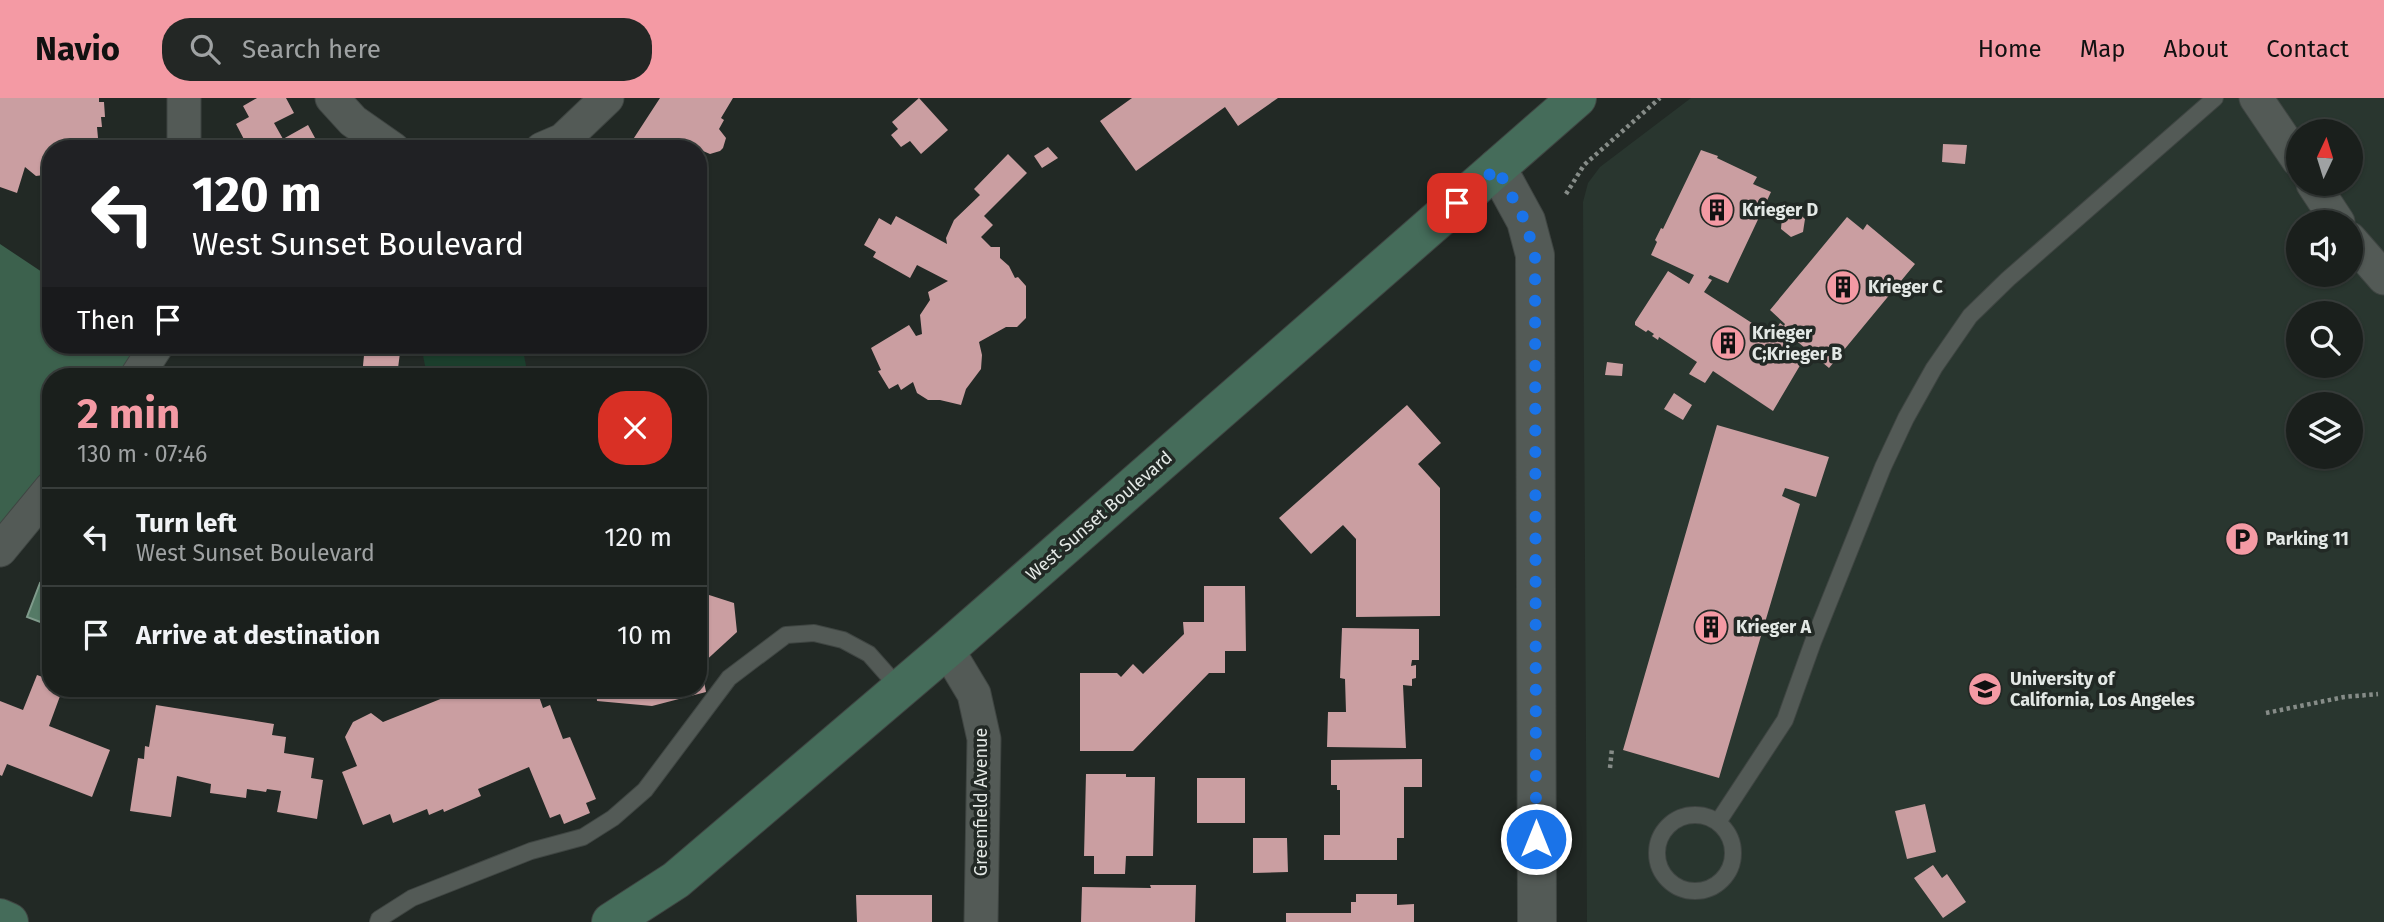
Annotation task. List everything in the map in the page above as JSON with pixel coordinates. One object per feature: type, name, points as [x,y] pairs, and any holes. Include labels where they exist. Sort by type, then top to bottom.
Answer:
[{"type":"main road","name":"West Sunset Boulevard","points":[[611,922],[676,880],[947,649],[1577,98]]},
{"type":"main road","points":[[0,918],[9,922]]},
{"type":"street","points":[[184,98],[184,140]]},
{"type":"street","points":[[332,98],[352,121],[380,140]]},
{"type":"street","points":[[563,140],[607,98]]},
{"type":"street","points":[[2256,98],[2286,142]]},
{"type":"street","points":[[1497,168],[1525,221],[1535,255],[1537,922]]},
{"type":"street","points":[[2363,254],[2384,278]]},
{"type":"street","points":[[0,550],[42,499]]},
{"type":"street","name":"Greenfield Avenue","points":[[947,649],[974,694],[984,739],[981,922]]},
{"type":"lane","points":[[1718,822],[1785,720],[1883,467],[1934,368],[1970,316],[2008,279],[2215,98]]},
{"type":"lane","points":[[378,922],[412,898],[531,851],[583,836],[613,818],[645,789],[730,678],[786,635],[814,633],[843,640],[869,654],[900,689]]},
{"type":"lane","points":[[1700,814],[1718,822],[1729,834],[1733,846],[1734,858],[1730,870],[1723,880],[1713,887],[1688,891],[1676,886],[1665,877],[1659,866],[1658,840],[1665,828],[1676,819],[1688,815],[1700,814]]},
{"type":"path","points":[[1566,194],[1584,164],[1660,98]]},
{"type":"path","points":[[2266,713],[2344,697],[2378,694]]},
{"type":"path","points":[[1609,768],[1612,748]]},
{"type":"shaded area","name":"University of California, Los Angeles","points":[[1691,98],[2384,98],[2384,922],[1587,922],[1583,202],[1588,183],[1600,167]]},
{"type":"shaded area","points":[[0,244],[42,272],[42,354],[148,354],[141,368],[42,368],[42,499],[0,550]]},
{"type":"shaded area","points":[[423,354],[524,354],[526,368],[425,368]]},
{"type":"shaded area","points":[[40,583],[42,623],[27,617]]},
{"type":"building","points":[[0,98],[99,98],[99,102],[104,102],[105,117],[101,117],[102,127],[97,127],[98,140],[42,140],[42,175],[36,176],[25,167],[17,193],[0,187]]},
{"type":"building","points":[[257,98],[286,98],[294,113],[274,123],[283,139],[308,125],[316,140],[244,140],[236,124],[249,117],[243,106]]},
{"type":"building","points":[[660,98],[733,98],[721,118],[724,120],[719,129],[726,138],[720,151],[707,153],[707,140],[633,140]]},
{"type":"building","points":[[919,98],[948,130],[921,154],[910,141],[901,147],[891,135],[898,129],[892,122]]},
{"type":"building","points":[[1132,98],[1278,98],[1238,126],[1225,107],[1136,171],[1100,121]]},
{"type":"building","points":[[1943,144],[1967,145],[1965,164],[1942,162]]},
{"type":"building","points":[[1048,147],[1058,158],[1042,168],[1034,156]]},
{"type":"building","points":[[1701,150],[1757,177],[1753,184],[1771,192],[1728,283],[1710,275],[1708,278],[1712,280],[1704,292],[1772,336],[1780,323],[1784,326],[1785,324],[1770,310],[1847,217],[1863,230],[1867,224],[1915,264],[1829,368],[1793,338],[1786,346],[1805,357],[1773,411],[1713,371],[1705,383],[1689,374],[1697,362],[1659,337],[1658,340],[1648,330],[1646,332],[1635,325],[1668,271],[1689,284],[1694,275],[1651,255],[1657,242],[1655,240],[1661,228],[1663,229]]},
{"type":"building","points":[[1008,154],[1027,173],[984,216],[993,225],[981,237],[991,247],[1000,247],[1000,258],[1009,266],[1015,278],[1018,277],[1026,286],[1026,318],[1017,327],[1006,327],[979,342],[981,369],[966,389],[961,405],[928,400],[917,393],[913,382],[901,390],[898,384],[889,389],[878,371],[881,370],[871,348],[909,325],[916,336],[922,334],[920,315],[930,300],[928,292],[948,281],[917,265],[910,278],[873,257],[876,252],[864,245],[879,218],[891,225],[896,216],[947,244],[946,238],[954,220],[980,195],[974,189]]},
{"type":"building","points":[[1795,210],[1805,219],[1803,232],[1791,237],[1781,229],[1782,216]]},
{"type":"building","points":[[364,354],[400,354],[398,368],[363,368]]},
{"type":"building","points":[[1607,362],[1623,364],[1622,376],[1605,375]]},
{"type":"building","points":[[1674,393],[1692,405],[1683,420],[1664,409]]},
{"type":"building","points":[[1407,405],[1441,443],[1418,464],[1440,488],[1440,616],[1356,617],[1356,539],[1343,525],[1311,554],[1279,518]]},
{"type":"building","name":"Krieger A","points":[[1717,425],[1829,457],[1816,497],[1785,488],[1782,496],[1800,504],[1719,778],[1623,750]]},
{"type":"building","points":[[1204,586],[1245,586],[1246,651],[1225,651],[1225,673],[1209,673],[1133,751],[1080,751],[1080,673],[1117,673],[1121,677],[1133,664],[1143,674],[1184,634],[1183,622],[1204,622]]},
{"type":"building","points":[[707,594],[734,603],[737,632],[707,660]]},
{"type":"building","points":[[1342,628],[1419,629],[1419,660],[1412,660],[1411,666],[1416,665],[1416,678],[1412,679],[1412,686],[1403,685],[1406,748],[1327,747],[1328,712],[1346,712],[1345,679],[1340,678]]},
{"type":"building","points":[[37,675],[42,677],[42,697],[60,697],[49,726],[110,750],[92,797],[7,764],[2,776],[0,775],[0,701],[23,710]]},
{"type":"building","points":[[446,697],[539,697],[543,708],[550,705],[563,739],[570,737],[596,799],[586,803],[590,813],[564,824],[560,814],[550,818],[529,767],[478,789],[481,796],[444,812],[443,809],[429,815],[427,809],[393,823],[390,814],[363,825],[342,772],[357,766],[345,737],[353,722],[371,713],[383,722]]},
{"type":"building","points":[[597,697],[687,697],[652,706],[597,701]]},
{"type":"building","points":[[156,705],[274,724],[272,735],[286,737],[284,753],[314,758],[311,778],[323,780],[317,819],[277,812],[281,791],[247,789],[246,798],[210,793],[211,784],[177,776],[171,817],[130,811],[138,758],[144,759],[145,746],[149,747]]},
{"type":"building","points":[[1422,759],[1422,787],[1404,787],[1404,838],[1397,838],[1397,860],[1324,860],[1324,835],[1340,835],[1340,790],[1337,790],[1337,785],[1331,785],[1331,760]]},
{"type":"building","points":[[1086,774],[1155,777],[1153,856],[1126,856],[1125,874],[1094,874],[1094,856],[1084,856]]},
{"type":"building","points":[[1197,778],[1245,778],[1245,823],[1197,823]]},
{"type":"building","points":[[1925,804],[1936,852],[1907,859],[1895,811]]},
{"type":"building","points":[[1253,838],[1287,838],[1288,872],[1253,873]]},
{"type":"building","points":[[1933,865],[1942,878],[1947,874],[1966,902],[1943,918],[1914,878]]},
{"type":"building","points":[[1150,885],[1196,885],[1195,922],[1081,922],[1082,887],[1151,888]]},
{"type":"building","points":[[1356,894],[1397,894],[1397,905],[1414,904],[1414,922],[1286,922],[1286,913],[1351,913],[1351,902],[1356,902]]},
{"type":"building","points":[[856,895],[932,895],[932,922],[857,922]]},
{"type":"place","name":"Krieger D","points":[[1717,210]]},
{"type":"place","name":"Krieger C","points":[[1843,287]]},
{"type":"place","name":"Krieger C;Krieger B","points":[[1728,343]]},
{"type":"place","name":"Parking 11","points":[[2242,539]]},
{"type":"place","name":"Krieger A","points":[[1711,627]]},
{"type":"place","name":"University of California, Los Angeles","points":[[1985,689]]},
{"type":"route","points":[[1457,203],[1497,168],[1525,221],[1535,255],[1536,839]]}]
